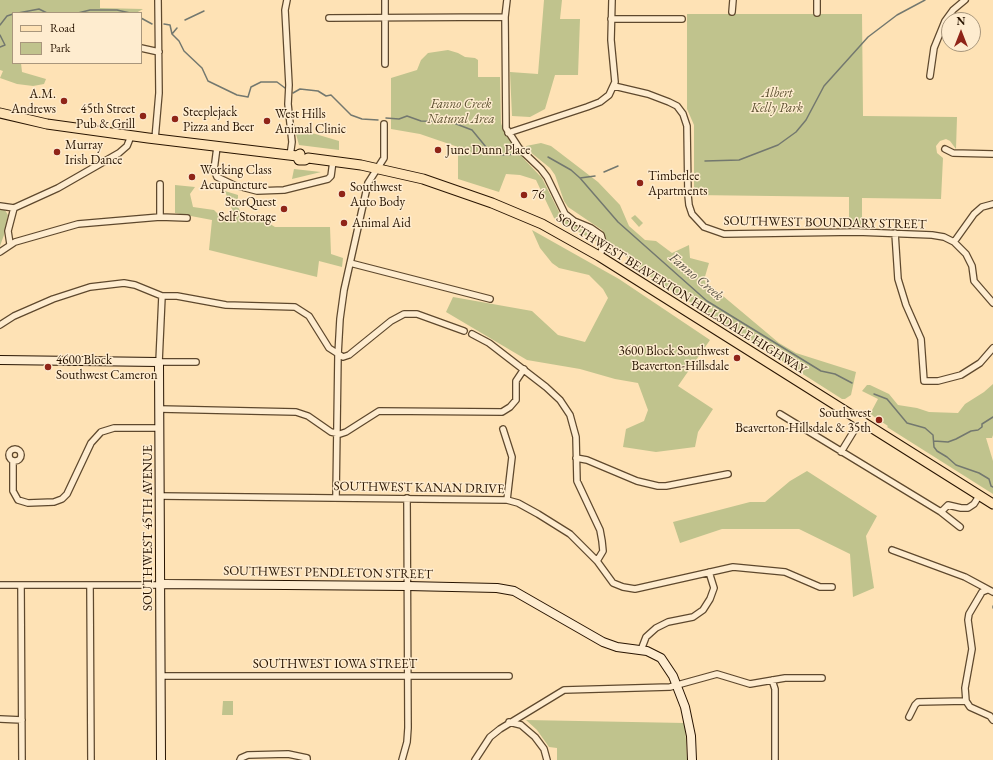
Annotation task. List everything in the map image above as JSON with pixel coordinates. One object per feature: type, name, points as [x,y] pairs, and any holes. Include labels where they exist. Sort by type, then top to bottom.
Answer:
[{"type":"main road","name":"SOUTHWEST BEAVERTON HILLSDALE HIGHWAY","points":[[0,113],[47,124],[294,156],[299,160],[305,160],[308,158],[378,168],[447,186],[492,203],[542,224],[599,256],[993,504]]},
{"type":"street","points":[[155,139],[159,93],[158,0]]},
{"type":"street","points":[[286,0],[285,10],[289,85],[288,104],[294,156]]},
{"type":"street","points":[[385,0],[385,64]]},
{"type":"street","points":[[507,0],[505,17],[505,115],[508,133],[519,148],[541,169],[547,177],[565,214],[601,235],[604,246],[599,256]]},
{"type":"street","points":[[508,133],[600,102],[609,95],[614,86],[611,19],[612,0]]},
{"type":"street","points":[[732,12],[733,0]]},
{"type":"street","points":[[817,0],[817,12]]},
{"type":"street","points":[[930,76],[934,48],[942,28],[953,10],[965,0]]},
{"type":"street","points":[[330,18],[505,17]]},
{"type":"street","points":[[611,19],[682,19]]},
{"type":"street","points":[[142,48],[159,52]]},
{"type":"street","name":"SOUTHWEST BOUNDARY STREET","points":[[614,86],[648,94],[669,102],[676,106],[683,114],[687,126],[688,195],[692,214],[698,221],[710,230],[724,234],[857,232],[895,233],[932,235],[944,237],[954,242]]},
{"type":"street","points":[[336,497],[338,355],[342,304],[368,183],[385,156],[384,124]]},
{"type":"street","points":[[0,206],[14,208],[58,188],[119,153],[128,146],[131,136]]},
{"type":"street","points":[[217,147],[214,170],[217,176],[234,185],[257,190],[284,190],[328,179],[331,176],[333,161]]},
{"type":"street","points":[[945,149],[953,153],[993,154]]},
{"type":"street","points":[[160,184],[160,217]]},
{"type":"street","points":[[993,204],[982,207],[974,214],[954,242],[962,248],[970,260],[974,281],[993,303]]},
{"type":"street","points":[[10,244],[8,231],[14,208]]},
{"type":"street","points":[[0,252],[10,244],[78,224],[160,217],[187,218]]},
{"type":"street","points":[[895,233],[898,279],[906,305],[921,340],[924,381],[938,381],[961,375],[980,363],[993,348]]},
{"type":"street","points":[[350,263],[490,299]]},
{"type":"street","points":[[0,325],[14,316],[53,299],[101,285],[129,284],[162,296],[177,296],[226,305],[295,307],[309,316],[329,348],[343,357],[391,321],[404,314],[417,314],[464,331]]},
{"type":"street","name":"SOUTHWEST 45TH AVENUE","points":[[161,760],[160,362],[162,296]]},
{"type":"street","points":[[472,334],[489,343],[524,369],[552,392],[567,410],[574,426],[577,481],[600,530],[603,551],[597,561]]},
{"type":"street","points":[[0,360],[196,362]]},
{"type":"street","points":[[160,409],[296,412],[308,416],[337,434],[346,432],[379,411],[502,412],[510,407],[516,400],[516,381],[524,369]]},
{"type":"street","points":[[780,414],[941,512],[960,527]]},
{"type":"street","points":[[841,452],[860,421]]},
{"type":"street","points":[[14,461],[13,488],[18,500],[28,503],[54,502],[62,499],[67,494],[91,443],[101,432],[114,428],[160,428]]},
{"type":"street","points":[[503,429],[512,457],[507,500]]},
{"type":"street","points":[[576,458],[587,460],[637,481],[658,486],[673,485],[728,474]]},
{"type":"street","name":"SOUTHWEST KANAN DRIVE","points":[[160,496],[507,500],[518,503],[570,534],[597,561],[613,583],[631,588],[733,567],[776,570],[785,572],[823,588],[832,588]]},
{"type":"street","points":[[941,512],[948,505],[968,508],[974,504],[979,496]]},
{"type":"street","points":[[402,760],[408,735],[407,498]]},
{"type":"street","points":[[892,550],[966,577],[993,592]]},
{"type":"street","points":[[641,650],[646,637],[656,628],[668,622],[693,617],[703,610],[710,599],[714,588],[709,572]]},
{"type":"street","name":"SOUTHWEST PENDLETON STREET","points":[[0,585],[165,584],[407,586],[510,590],[528,598],[604,642],[617,647],[653,652],[661,658],[668,667],[677,686],[688,721],[692,760]]},
{"type":"street","points":[[21,585],[22,760]]},
{"type":"street","points":[[90,585],[91,760]]},
{"type":"street","points":[[987,590],[982,592],[969,614],[968,620],[972,649],[965,688],[966,701],[970,707],[990,716],[993,720]]},
{"type":"street","points":[[475,760],[490,738],[509,722],[564,690],[677,686],[717,674],[750,684],[772,680],[822,678]]},
{"type":"street","name":"SOUTHWEST IOWA STREET","points":[[161,676],[509,676]]},
{"type":"street","points":[[772,680],[775,689],[775,760]]},
{"type":"street","points":[[909,718],[918,702],[966,701]]},
{"type":"street","points":[[0,719],[22,720]]},
{"type":"street","points":[[509,722],[521,725],[535,737],[544,749],[547,760]]},
{"type":"street","points":[[240,760],[248,755],[288,754],[307,758],[307,760]]},
{"type":"green space","points":[[0,0],[100,0],[100,8],[143,9],[138,12],[12,12],[12,64],[21,64],[22,72],[46,79],[44,84],[33,86],[17,84],[0,78],[3,71],[0,70]]},
{"type":"green space","points":[[544,0],[562,0],[560,19],[580,19],[578,75],[555,75],[545,109],[530,117],[512,116],[510,72],[538,74]]},
{"type":"green space","name":"Albert Kelly Park","points":[[687,14],[862,14],[863,116],[957,117],[956,149],[950,141],[946,139],[940,141],[936,146],[937,153],[943,158],[941,199],[862,198],[862,228],[849,228],[849,197],[694,195],[694,125],[687,109]]},
{"type":"green space","name":"Fanno Creek Natural Area","points":[[448,50],[465,57],[475,58],[478,60],[478,77],[500,77],[501,123],[505,134],[524,159],[542,178],[560,214],[568,222],[593,234],[598,241],[595,241],[554,218],[536,180],[520,175],[506,174],[499,192],[458,179],[458,147],[420,134],[391,129],[391,78],[417,70],[421,60],[428,53]]},
{"type":"green space","points":[[312,133],[339,141],[339,150],[299,145],[296,134]]},
{"type":"green space","points":[[541,143],[551,146],[598,182],[620,205],[629,226],[645,240],[656,241],[672,253],[689,245],[690,258],[709,263],[704,280],[779,343],[796,353],[856,372],[851,395],[845,399],[842,399],[635,267],[627,257],[609,246],[602,230],[568,207],[564,201],[555,175],[550,168],[529,151],[526,146]]},
{"type":"green space","points":[[294,169],[321,172],[292,179]]},
{"type":"green space","points":[[175,185],[195,187],[190,194],[193,207],[214,210],[222,218],[236,220],[225,191],[238,195],[238,207],[246,222],[267,222],[275,227],[330,227],[331,254],[343,258],[342,267],[319,261],[317,277],[209,250],[212,220],[175,213]]},
{"type":"green space","points":[[0,209],[5,210],[8,215],[0,246]]},
{"type":"green space","points":[[635,215],[643,223],[639,227],[631,218]]},
{"type":"green space","points":[[532,230],[619,279],[710,340],[678,386],[713,409],[698,432],[695,447],[656,452],[623,447],[626,429],[644,421],[648,410],[638,383],[615,379],[580,369],[527,360],[446,312],[453,297],[532,311],[558,335],[585,342],[608,298],[603,289],[589,275],[559,268],[552,263],[540,248]]},
{"type":"green space","points":[[993,384],[993,435],[992,438],[986,438],[993,461],[993,494],[887,427],[888,426],[870,414],[878,399],[862,391],[867,385],[870,385],[889,394],[898,405],[917,408],[929,412],[958,413],[965,404],[984,392]]},
{"type":"green space","points":[[807,471],[877,516],[866,536],[874,588],[853,597],[850,554],[799,529],[722,529],[680,543],[673,522],[750,502],[765,502],[790,481]]},
{"type":"green space","points":[[223,701],[233,701],[233,715],[222,715]]},
{"type":"green space","points":[[526,720],[685,723],[687,760],[557,760],[557,748],[549,747],[537,730]]},
{"type":"waterway","points":[[705,161],[739,160],[778,145],[796,132],[806,120],[824,86],[868,37],[897,15],[925,0]]},
{"type":"waterway","name":"Fanno Creek","points":[[23,12],[39,9],[45,12]]},
{"type":"waterway","name":"Fanno Creek","points":[[82,12],[90,10],[117,10],[126,12]]},
{"type":"waterway","points":[[185,20],[204,11]]},
{"type":"waterway","name":"Fanno Creek","points":[[0,25],[7,16],[12,14]]},
{"type":"waterway","name":"Fanno Creek","points":[[142,19],[152,24]]},
{"type":"waterway","name":"Fanno Creek","points":[[164,24],[170,25],[172,34],[179,41],[184,51],[202,68],[208,81],[237,95],[248,97],[251,87],[261,82],[277,82],[285,88]]},
{"type":"waterway","name":"Fanno Creek","points":[[172,34],[177,28]]},
{"type":"waterway","name":"Fanno Creek","points":[[0,35],[5,45],[0,47]]},
{"type":"waterway","name":"Fanno Creek","points":[[293,93],[300,89],[318,91],[326,96],[331,95],[351,115],[362,119],[378,120]]},
{"type":"waterway","name":"Fanno Creek","points":[[386,118],[399,119],[407,116],[421,121],[451,122],[472,130],[486,147],[501,155],[519,154]]},
{"type":"waterway","name":"Fanno Creek","points":[[548,157],[571,170],[580,178],[618,222],[707,301],[821,371],[835,374],[852,383]]},
{"type":"waterway","points":[[604,172],[618,166]]},
{"type":"waterway","points":[[580,178],[595,176]]},
{"type":"waterway","name":"Fanno Creek","points":[[874,394],[887,399],[907,423],[925,428],[933,435],[934,447],[937,451],[956,465],[979,473],[989,479],[991,486],[993,487]]},
{"type":"waterway","points":[[934,441],[948,442],[956,439],[971,431],[978,430],[982,427],[982,424],[993,417]]},
{"type":"place","name":"A.M. Andrews","points":[[64,101]]},
{"type":"place","name":"45th Street Pub & Grill","points":[[143,116]]},
{"type":"place","name":"Steeplejack Pizza and Beer","points":[[175,119]]},
{"type":"place","name":"West Hills Animal Clinic","points":[[267,121]]},
{"type":"place","name":"June Dunn Place","points":[[438,150]]},
{"type":"place","name":"Murray Irish Dance","points":[[57,152]]},
{"type":"place","name":"Working Class Acupuncture","points":[[192,177]]},
{"type":"place","name":"Timberlee Apartments","points":[[640,183]]},
{"type":"place","name":"Southwest Auto Body","points":[[342,194]]},
{"type":"place","name":"76","points":[[524,195]]},
{"type":"place","name":"StorQuest Self Storage","points":[[284,209]]},
{"type":"place","name":"Animal Aid","points":[[344,223]]},
{"type":"place","name":"3600 Block Southwest Beaverton-Hillsdale","points":[[737,358]]},
{"type":"place","name":"4600 Block Southwest Cameron","points":[[48,367]]},
{"type":"place","name":"Southwest Beaverton-Hillsdale & 35th","points":[[879,420]]}]
